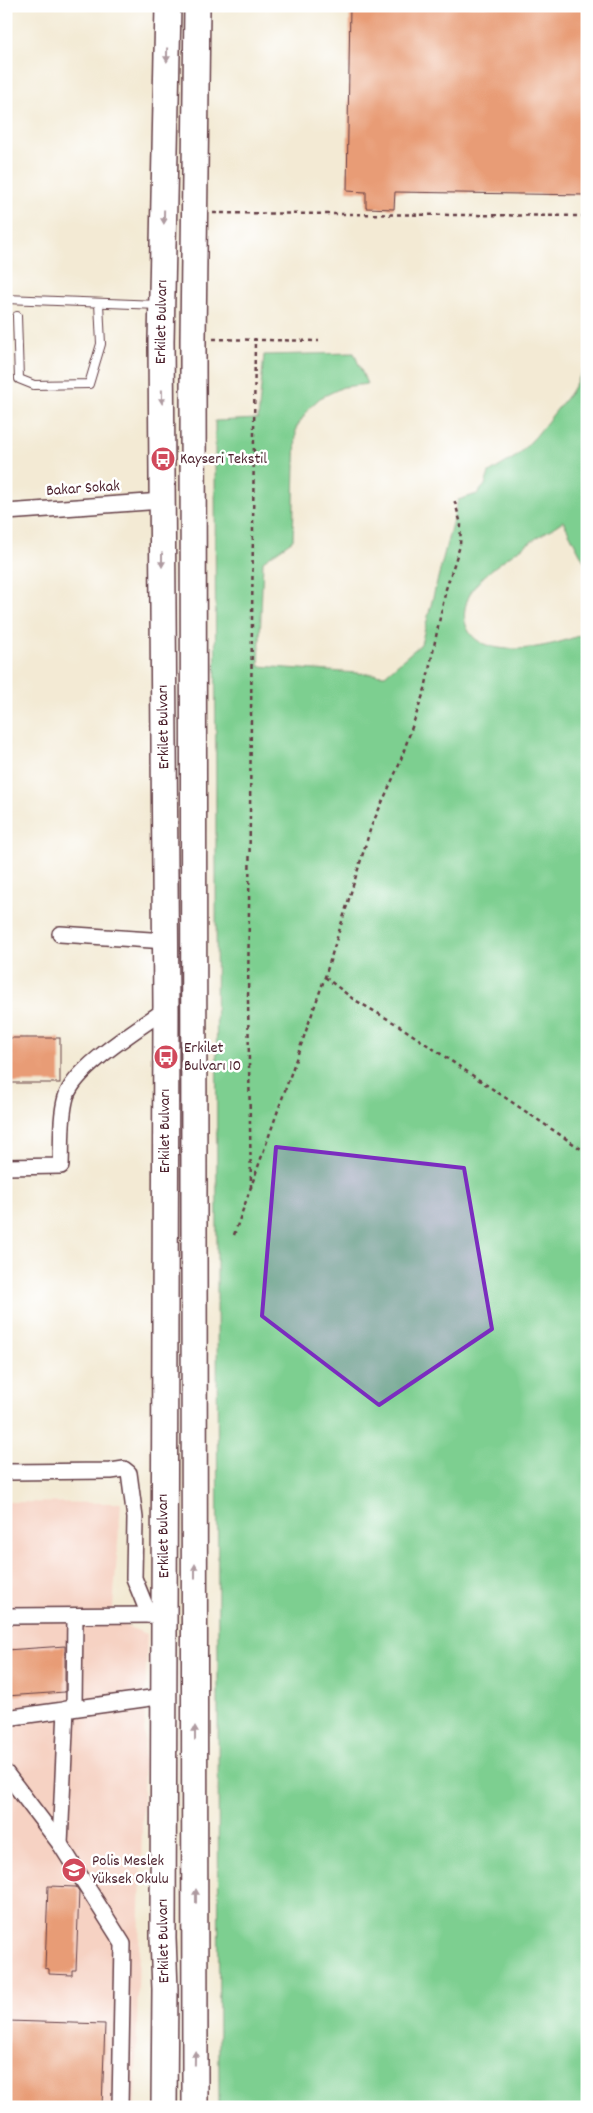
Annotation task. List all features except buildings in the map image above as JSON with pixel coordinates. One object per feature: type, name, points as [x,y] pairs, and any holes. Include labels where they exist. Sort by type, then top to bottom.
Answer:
[{"type":"main road","name":"Erkilet Bulvarı","points":[[164,2107],[165,1696],[157,1615],[163,1454],[166,941],[162,306],[168,6]]},
{"type":"main road","name":"Erkilet Bulvarı","points":[[195,2107],[193,339],[196,6]]},
{"type":"main road","points":[[162,341],[193,339]]},
{"type":"street","name":"Bakar Sokak","points":[[6,512],[162,502]]},
{"type":"street","points":[[60,934],[166,941]]},
{"type":"street","points":[[6,1168],[61,1166],[63,1112],[71,1086],[85,1069],[166,1008]]},
{"type":"street","points":[[6,1472],[111,1472],[124,1469],[129,1473],[136,1518],[134,1578],[157,1615]]},
{"type":"street","points":[[6,1616],[157,1615]]},
{"type":"street","points":[[60,1844],[75,1616]]},
{"type":"street","points":[[6,1718],[165,1696]]},
{"type":"street","points":[[6,1773],[60,1844],[123,1944],[120,2107]]},
{"type":"lane","points":[[6,299],[162,306]]},
{"type":"lane","points":[[17,316],[19,379],[34,385],[89,384],[101,344],[99,303]]},
{"type":"path","points":[[194,213],[587,216]]},
{"type":"path","points":[[193,339],[255,338],[319,341]]},
{"type":"path","points":[[251,1188],[248,1000],[255,338]]},
{"type":"path","points":[[234,1235],[325,977],[367,836],[399,765],[425,689],[446,589],[460,546],[461,524],[454,499]]},
{"type":"path","points":[[325,977],[353,999],[398,1025],[587,1153]]},
{"type":"highlighted area","points":[[276,1147],[464,1168],[492,1329],[379,1405],[262,1316]]},
{"type":"shaded area","name":"Polis Meslek Yüksek Okulu","points":[[6,1502],[121,1503],[112,1621],[147,1634],[135,2107],[6,2107]]},
{"type":"green space","points":[[354,353],[367,384],[343,387],[320,398],[310,407],[296,428],[293,540],[263,561],[259,666],[385,675],[421,644],[458,500],[477,494],[485,485],[489,473],[517,456],[536,436],[570,393],[587,364],[587,567],[563,521],[502,561],[480,580],[468,598],[464,616],[466,625],[474,637],[486,645],[503,648],[521,649],[540,646],[587,632],[587,2107],[219,2107],[215,421],[258,419],[264,355]]},
{"type":"place","name":"Kayseri Tekstil","points":[[163,459]]},
{"type":"place","name":"Erkilet Bulvarı 10","points":[[166,1057]]},
{"type":"place","name":"Polis Meslek Yüksek Okulu","points":[[74,1870]]}]
